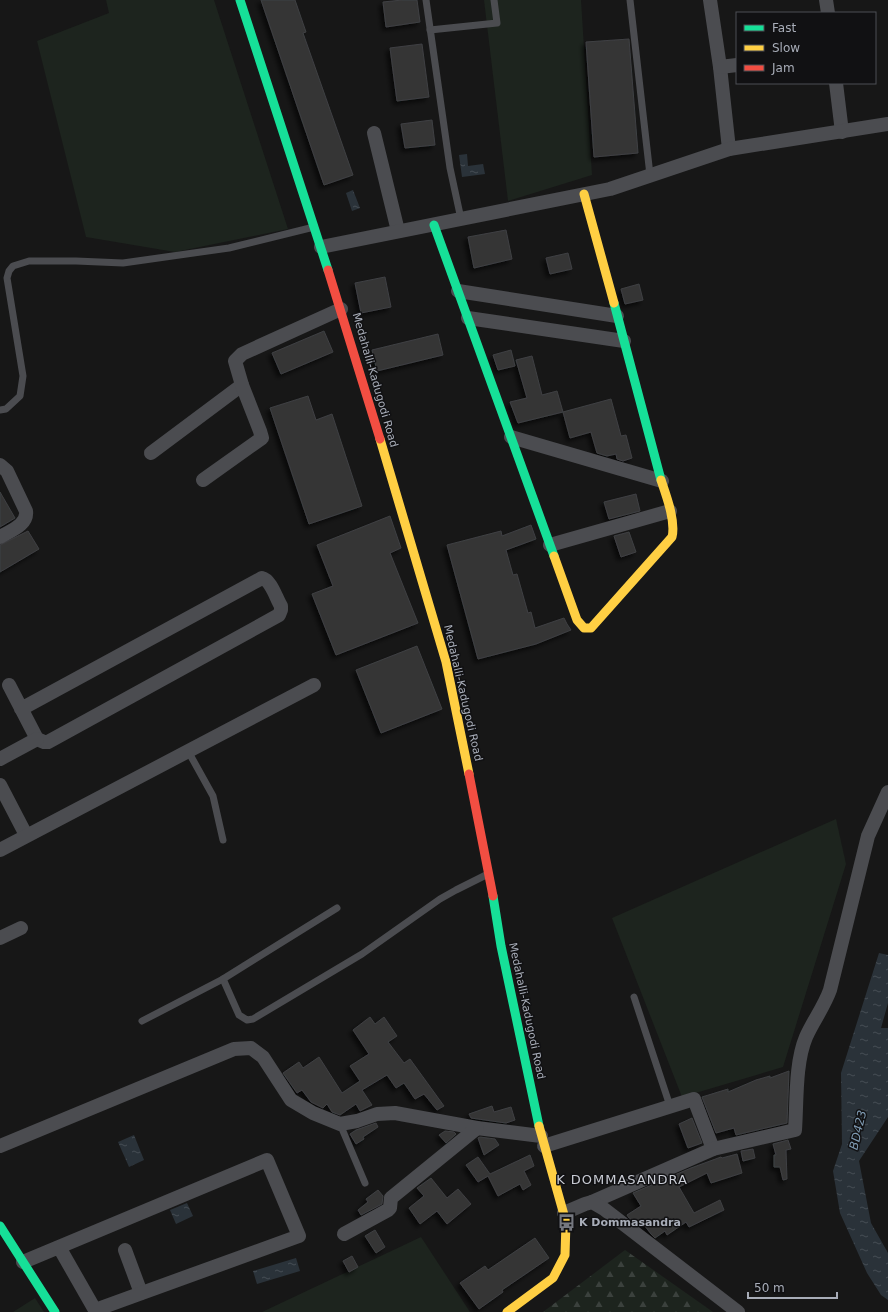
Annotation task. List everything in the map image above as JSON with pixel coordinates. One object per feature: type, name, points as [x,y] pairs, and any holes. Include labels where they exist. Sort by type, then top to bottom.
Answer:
[{"type":"street","name":"Medahalli-Kadugodi Road","points":[[240,0],[342,308],[446,662],[490,874],[500,946],[542,1141],[566,1222],[565,1255],[552,1278],[507,1312]]},
{"type":"street","points":[[710,0],[720,67],[729,149]]},
{"type":"street","points":[[826,0],[828,12]]},
{"type":"street","points":[[720,67],[736,65]]},
{"type":"street","points":[[836,84],[842,132]]},
{"type":"street","points":[[321,248],[398,231],[610,189],[729,149],[888,124]]},
{"type":"street","points":[[374,133],[398,231]]},
{"type":"street","points":[[434,225],[577,620],[584,628],[591,628],[670,540],[673,536],[673,532],[670,511],[584,194]]},
{"type":"street","points":[[458,291],[617,316]]},
{"type":"street","points":[[203,480],[262,438],[242,386],[235,361],[238,357],[342,308]]},
{"type":"street","points":[[468,318],[624,341]]},
{"type":"street","points":[[151,453],[242,386]]},
{"type":"street","points":[[511,437],[662,481]]},
{"type":"street","points":[[0,465],[7,471],[27,516],[22,524],[0,537]]},
{"type":"street","points":[[550,545],[670,511]]},
{"type":"street","points":[[9,685],[21,709],[37,739],[48,742],[279,615],[281,610],[280,606],[268,581],[262,578],[21,709]]},
{"type":"street","points":[[0,850],[314,685]]},
{"type":"street","points":[[0,759],[37,739]]},
{"type":"street","points":[[0,785],[26,835]]},
{"type":"street","points":[[564,1213],[713,1149],[795,1130],[800,1056],[806,1037],[830,990],[868,836],[888,792]]},
{"type":"street","points":[[0,938],[21,928]]},
{"type":"street","points":[[0,1146],[234,1049],[251,1048],[263,1056],[291,1100],[313,1113],[340,1124],[357,1121],[377,1114],[395,1113],[542,1141],[694,1099],[713,1149]]},
{"type":"street","points":[[344,1234],[388,1210],[390,1208],[391,1198],[477,1128]]},
{"type":"street","points":[[23,1262],[267,1160],[300,1236],[95,1310],[59,1247]]},
{"type":"street","points":[[592,1202],[604,1209],[738,1312]]},
{"type":"street","points":[[1,1229],[55,1312]]},
{"type":"street","points":[[125,1250],[141,1293]]},
{"type":"lane","points":[[426,0],[450,168],[461,219]]},
{"type":"lane","points":[[430,30],[496,23],[494,0]]},
{"type":"lane","points":[[630,0],[650,175]]},
{"type":"lane","points":[[0,410],[6,409],[20,396],[23,376],[7,278],[9,271],[13,266],[29,261],[123,263],[229,248],[314,227]]},
{"type":"lane","points":[[188,751],[214,796],[223,840]]},
{"type":"lane","points":[[223,979],[239,1015],[247,1020],[253,1019],[362,954],[440,899],[490,874]]},
{"type":"lane","points":[[142,1021],[223,979],[337,908]]},
{"type":"lane","points":[[634,997],[670,1106]]},
{"type":"lane","points":[[340,1124],[365,1183]]},
{"type":"green space","points":[[106,0],[214,0],[288,229],[175,252],[86,237],[37,41],[109,13]]},
{"type":"green space","points":[[484,0],[581,0],[592,175],[508,201]]},
{"type":"green space","points":[[836,819],[846,864],[783,1067],[682,1097],[612,918]]},
{"type":"green space","points":[[421,1237],[470,1312],[262,1312]]},
{"type":"green space","points":[[625,1250],[713,1312],[543,1312]]},
{"type":"green space","points":[[35,1298],[44,1312],[13,1312]]},
{"type":"water","points":[[467,154],[468,166],[483,164],[485,174],[462,177],[459,155]]},
{"type":"water","points":[[353,190],[360,208],[352,211],[346,193]]},
{"type":"water","name":"BD423","points":[[879,953],[888,955],[888,1003],[881,1028],[888,1028],[888,1117],[859,1161],[871,1223],[888,1253],[888,1300],[881,1295],[867,1273],[840,1213],[833,1171],[842,1144],[841,1073]]},
{"type":"water","points":[[134,1135],[144,1160],[129,1167],[118,1142]]},
{"type":"water","points":[[187,1203],[193,1216],[176,1224],[170,1210]]},
{"type":"water","points":[[296,1258],[300,1271],[257,1284],[253,1271]]},
{"type":"building","points":[[261,0],[295,0],[306,32],[303,33],[353,175],[324,185]]},
{"type":"building","points":[[417,0],[420,22],[386,27],[383,2]]},
{"type":"building","points":[[629,39],[638,153],[594,157],[586,42]]},
{"type":"building","points":[[422,44],[429,97],[397,101],[390,48]]},
{"type":"building","points":[[432,120],[435,145],[405,148],[401,124]]},
{"type":"building","points":[[506,230],[512,259],[474,268],[468,237]]},
{"type":"building","points":[[568,253],[572,269],[550,274],[546,258]]},
{"type":"building","points":[[385,277],[391,307],[361,313],[355,283]]},
{"type":"building","points":[[639,284],[643,300],[625,304],[621,289]]},
{"type":"building","points":[[324,331],[333,352],[281,374],[272,353]]},
{"type":"building","points":[[438,334],[443,355],[377,371],[372,350]]},
{"type":"building","points":[[511,350],[515,366],[498,370],[493,355]]},
{"type":"building","points":[[532,356],[542,395],[557,391],[563,412],[518,423],[510,402],[527,398],[516,360]]},
{"type":"building","points":[[308,396],[316,420],[332,414],[362,506],[309,524],[270,408]]},
{"type":"building","points":[[611,399],[621,436],[626,435],[632,458],[623,461],[617,459],[616,454],[607,456],[597,453],[591,432],[570,438],[563,412]]},
{"type":"building","points":[[0,492],[15,518],[0,527]]},
{"type":"building","points":[[636,494],[640,511],[609,519],[604,502]]},
{"type":"building","points":[[390,516],[401,548],[390,553],[418,623],[336,655],[312,594],[333,586],[317,545]]},
{"type":"building","points":[[531,525],[536,539],[506,550],[513,575],[517,574],[528,613],[531,612],[535,628],[564,618],[571,630],[536,644],[478,659],[447,545],[501,531],[502,536]]},
{"type":"building","points":[[28,531],[39,549],[0,572],[0,545]]},
{"type":"building","points":[[629,532],[636,552],[621,557],[614,536]]},
{"type":"building","points":[[417,646],[442,709],[381,733],[356,670]]},
{"type":"building","points":[[370,1017],[375,1024],[384,1017],[397,1036],[388,1042],[404,1063],[410,1059],[444,1106],[437,1110],[424,1094],[415,1099],[404,1083],[396,1088],[387,1075],[362,1090],[372,1105],[360,1111],[356,1104],[340,1115],[332,1112],[327,1104],[323,1108],[311,1102],[302,1090],[297,1093],[283,1073],[299,1062],[303,1068],[319,1057],[342,1093],[360,1081],[350,1066],[369,1054],[353,1030]]},
{"type":"building","points":[[789,1071],[787,1123],[736,1135],[734,1128],[716,1133],[702,1097],[728,1089],[728,1092],[756,1080],[770,1076],[770,1078]]},
{"type":"building","points":[[492,1106],[494,1112],[511,1107],[515,1120],[506,1123],[471,1118],[469,1114]]},
{"type":"building","points":[[692,1118],[702,1143],[688,1148],[679,1124]]},
{"type":"building","points":[[376,1123],[378,1127],[363,1137],[364,1139],[356,1144],[350,1134],[356,1130]]},
{"type":"building","points":[[445,1131],[454,1132],[456,1134],[446,1143],[439,1135]]},
{"type":"building","points":[[478,1138],[495,1139],[499,1145],[484,1155]]},
{"type":"building","points":[[788,1140],[791,1149],[786,1150],[787,1179],[783,1180],[780,1167],[774,1167],[774,1155],[776,1155],[773,1144]]},
{"type":"building","points":[[753,1149],[755,1158],[743,1161],[741,1151]]},
{"type":"building","points":[[737,1154],[742,1173],[711,1183],[707,1173],[679,1187],[694,1213],[720,1200],[724,1210],[689,1227],[686,1222],[667,1235],[665,1231],[655,1238],[642,1222],[638,1224],[627,1215],[641,1206],[633,1193],[691,1168],[721,1157]]},
{"type":"building","points":[[530,1155],[534,1166],[524,1171],[531,1185],[523,1190],[520,1184],[498,1196],[488,1176],[478,1182],[466,1165],[478,1157],[490,1174]]},
{"type":"building","points":[[431,1178],[447,1198],[458,1189],[471,1204],[447,1224],[437,1211],[420,1224],[409,1208],[424,1196],[417,1188]]},
{"type":"building","points":[[378,1190],[383,1196],[382,1204],[361,1215],[358,1210],[368,1202],[366,1199]]},
{"type":"building","points":[[375,1230],[385,1247],[376,1253],[365,1236]]},
{"type":"building","points":[[535,1238],[549,1258],[502,1290],[503,1292],[479,1309],[460,1283],[485,1266],[488,1270]]},
{"type":"building","points":[[352,1256],[358,1267],[349,1272],[343,1261]]},
{"type":"traffic: fast","points":[[240,0],[328,270]]},
{"type":"traffic: fast","points":[[434,225],[554,556]]},
{"type":"traffic: fast","points":[[614,303],[661,480]]},
{"type":"traffic: fast","points":[[493,896],[501,946],[539,1126]]},
{"type":"traffic: fast","points":[[0,1226],[55,1312]]},
{"type":"traffic: slow","points":[[584,194],[614,303]]},
{"type":"traffic: slow","points":[[380,439],[446,662],[469,774]]},
{"type":"traffic: slow","points":[[554,556],[577,620],[584,628],[591,628],[672,537],[672,516],[661,480]]},
{"type":"traffic: slow","points":[[507,1312],[553,1278],[565,1255],[566,1222],[539,1126]]},
{"type":"traffic: jam","points":[[328,270],[380,439]]},
{"type":"traffic: jam","points":[[469,774],[493,896]]},
{"type":"place","name":"K Dommasandra","points":[[566,1222]]},
{"type":"district","name":"K DOMMASANDRA","points":[[622,1179]]}]
